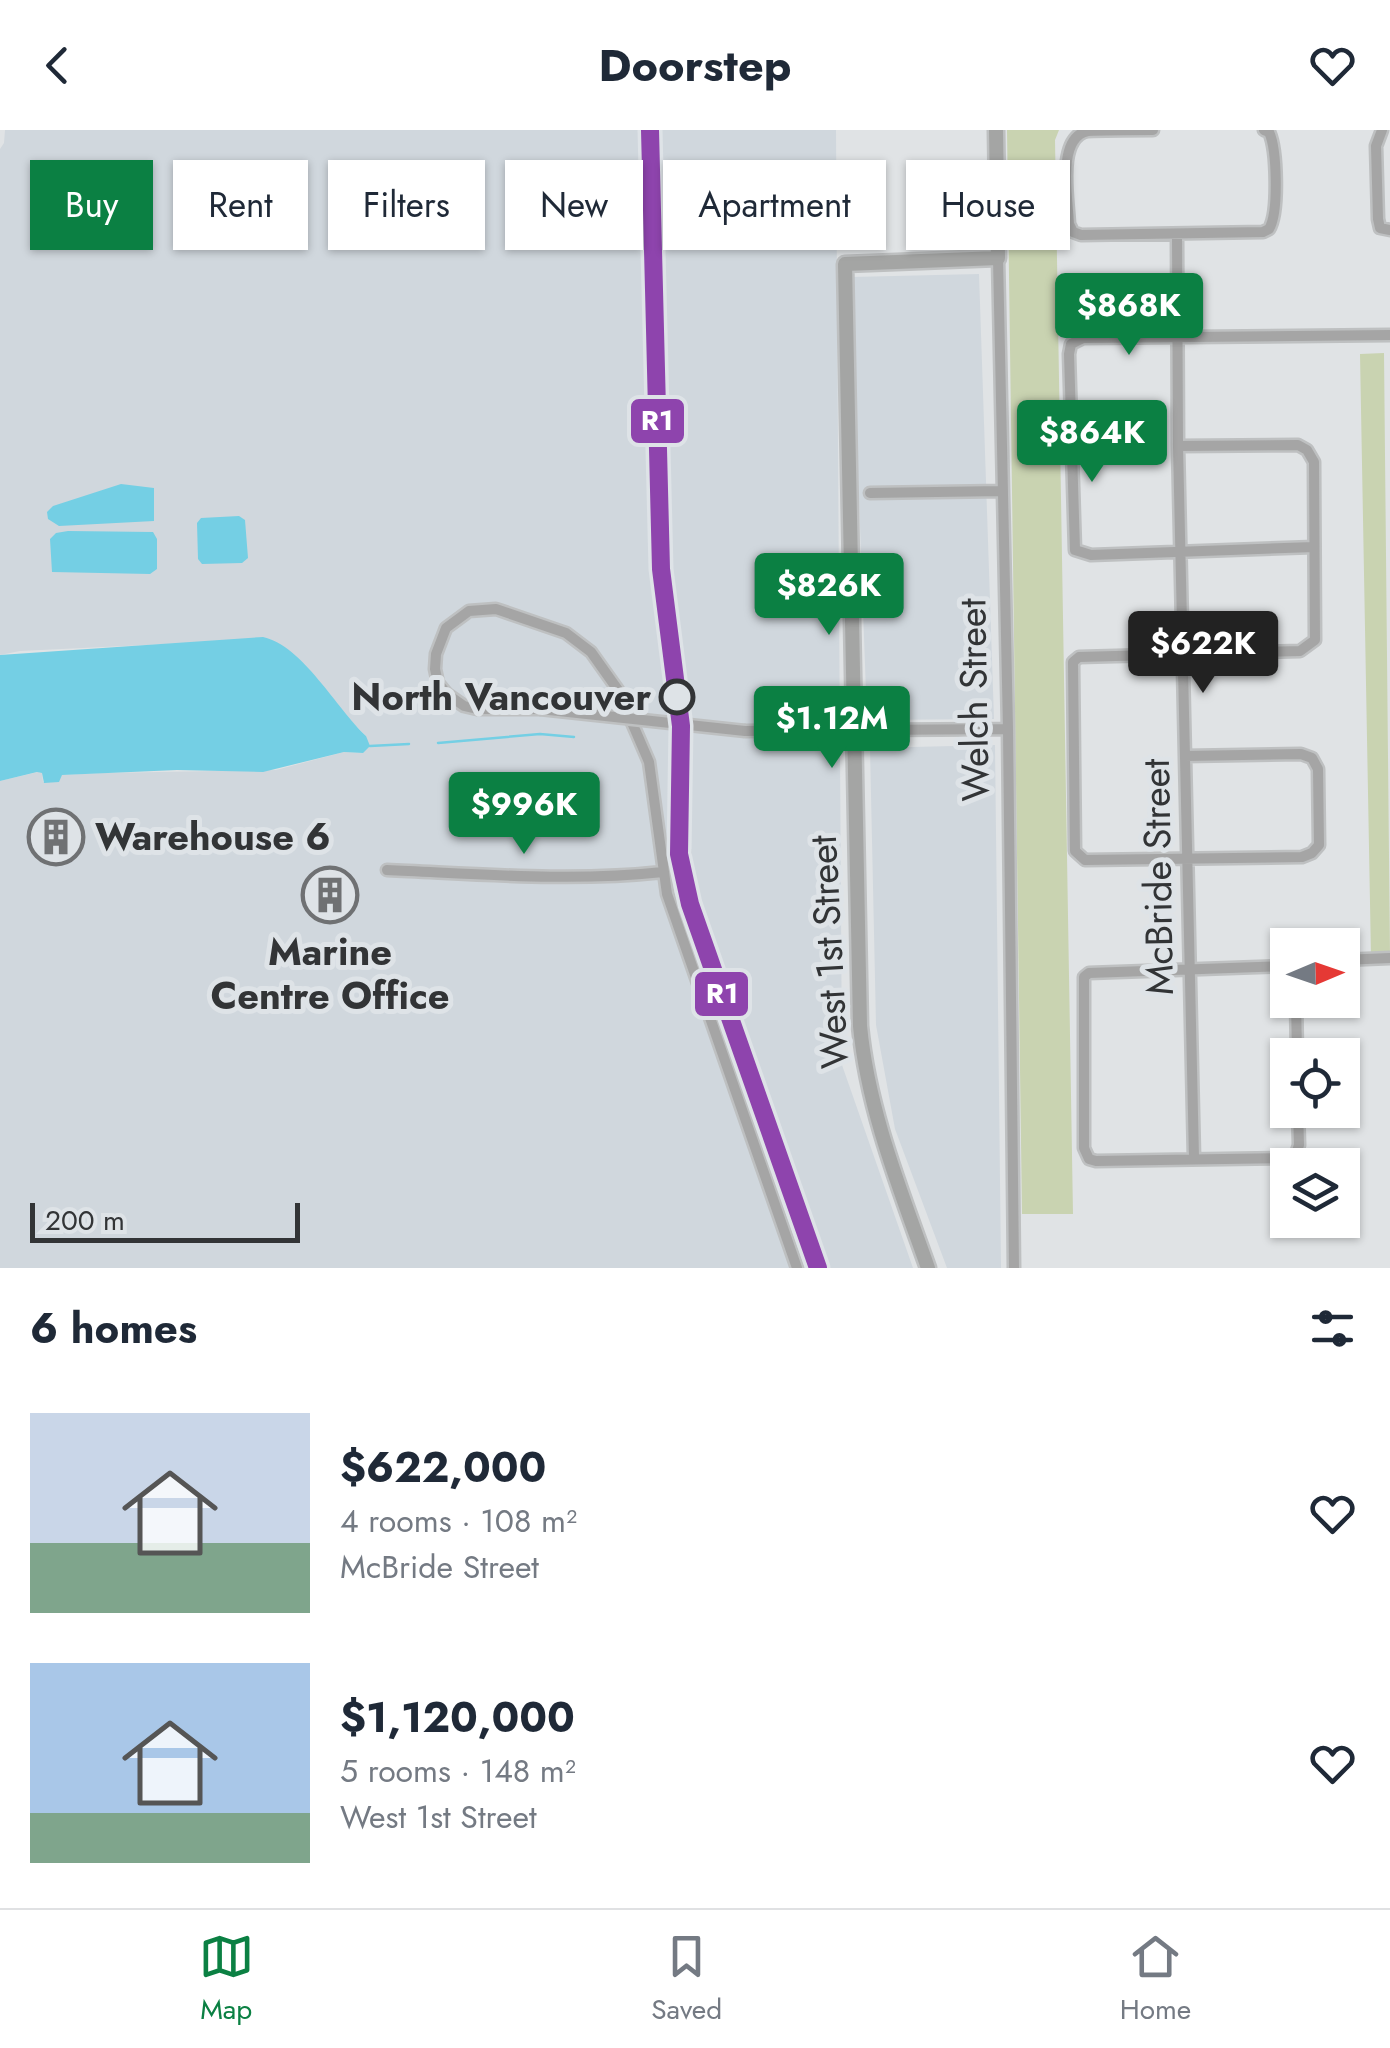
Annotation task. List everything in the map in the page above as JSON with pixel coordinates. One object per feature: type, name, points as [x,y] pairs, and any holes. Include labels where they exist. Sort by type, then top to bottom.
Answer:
[{"type":"street","name":"Welch Street","points":[[996,130],[1014,1268]]},
{"type":"street","points":[[1152,130],[1087,131],[1074,136],[1067,150],[1069,224],[1073,232],[1177,234],[1269,229],[1274,216],[1274,146],[1269,132],[1264,130]]},
{"type":"street","points":[[1382,130],[1376,146],[1378,219],[1380,228],[1390,230]]},
{"type":"street","name":"McBride Street","points":[[1177,234],[1194,1158]]},
{"type":"street","name":"West 1st Street","points":[[928,1268],[879,1125],[862,1052],[845,264],[998,258]]},
{"type":"street","points":[[1314,547],[1091,555],[1075,550],[1068,354],[1072,344],[1083,338],[1390,335]]},
{"type":"street","points":[[1178,446],[1298,445],[1307,450],[1314,462],[1315,640],[1307,648],[1079,656],[1073,662],[1076,851],[1085,860],[1302,857],[1320,845],[1318,770],[1312,758],[1301,754],[1186,756]]},
{"type":"street","points":[[870,492],[1002,491]]},
{"type":"street","points":[[797,1268],[674,916],[663,872],[652,779],[644,747],[618,690],[592,652],[566,633],[496,609],[468,611],[446,628],[436,654],[438,683],[464,706],[540,709],[745,731],[1008,729]]},
{"type":"street","points":[[387,870],[562,878],[663,872]]},
{"type":"street","points":[[1360,959],[1390,958]]},
{"type":"street","points":[[1270,967],[1089,973],[1082,980],[1086,1154],[1096,1161],[1286,1158],[1296,1154],[1299,1128]]},
{"type":"shaded area","points":[[5,130],[836,130],[836,160],[663,160],[663,250],[837,250],[842,1065],[913,1268],[0,1268],[0,781],[38,772],[42,773],[43,782],[62,775],[276,770],[344,752],[363,753],[366,736],[270,639],[0,655],[0,149]]},
{"type":"shaded area","points":[[979,274],[994,719],[867,720],[851,277]]},
{"type":"shaded area","points":[[995,745],[1001,1268],[947,1268],[895,1129],[876,1025],[870,748]]},
{"type":"green space","points":[[1007,130],[1059,130],[1055,160],[1007,160]]},
{"type":"green space","points":[[1009,250],[1057,250],[1073,1214],[1022,1214]]},
{"type":"green space","points":[[1384,353],[1390,957],[1371,957],[1360,354]]},
{"type":"water","points":[[121,484],[154,488],[154,521],[59,526],[48,519],[47,512],[53,506]]},
{"type":"water","points":[[239,516],[245,520],[248,558],[242,563],[202,564],[198,559],[197,523],[201,518]]},
{"type":"water","points":[[153,532],[157,539],[157,569],[150,574],[52,572],[50,539],[56,533]]},
{"type":"water","points":[[263,637],[291,652],[318,679],[366,736],[370,746],[363,753],[344,752],[263,772],[177,770],[62,775],[59,782],[44,783],[42,773],[37,772],[0,781],[0,655]]},
{"type":"waterway","points":[[438,743],[540,734],[574,737]]},
{"type":"waterway","points":[[370,746],[409,744]]},
{"type":"railway","points":[[658,130],[669,565],[686,702],[690,855],[701,914],[824,1268]]},
{"type":"transit line","name":"R1","points":[[650,130],[661,569],[681,726],[679,854],[690,904],[818,1268]]},
{"type":"place","name":"North Vancouver","points":[[677,697]]},
{"type":"place","name":"Warehouse 6","points":[[56,837]]},
{"type":"place","name":"Marine Centre Office","points":[[330,895]]}]
